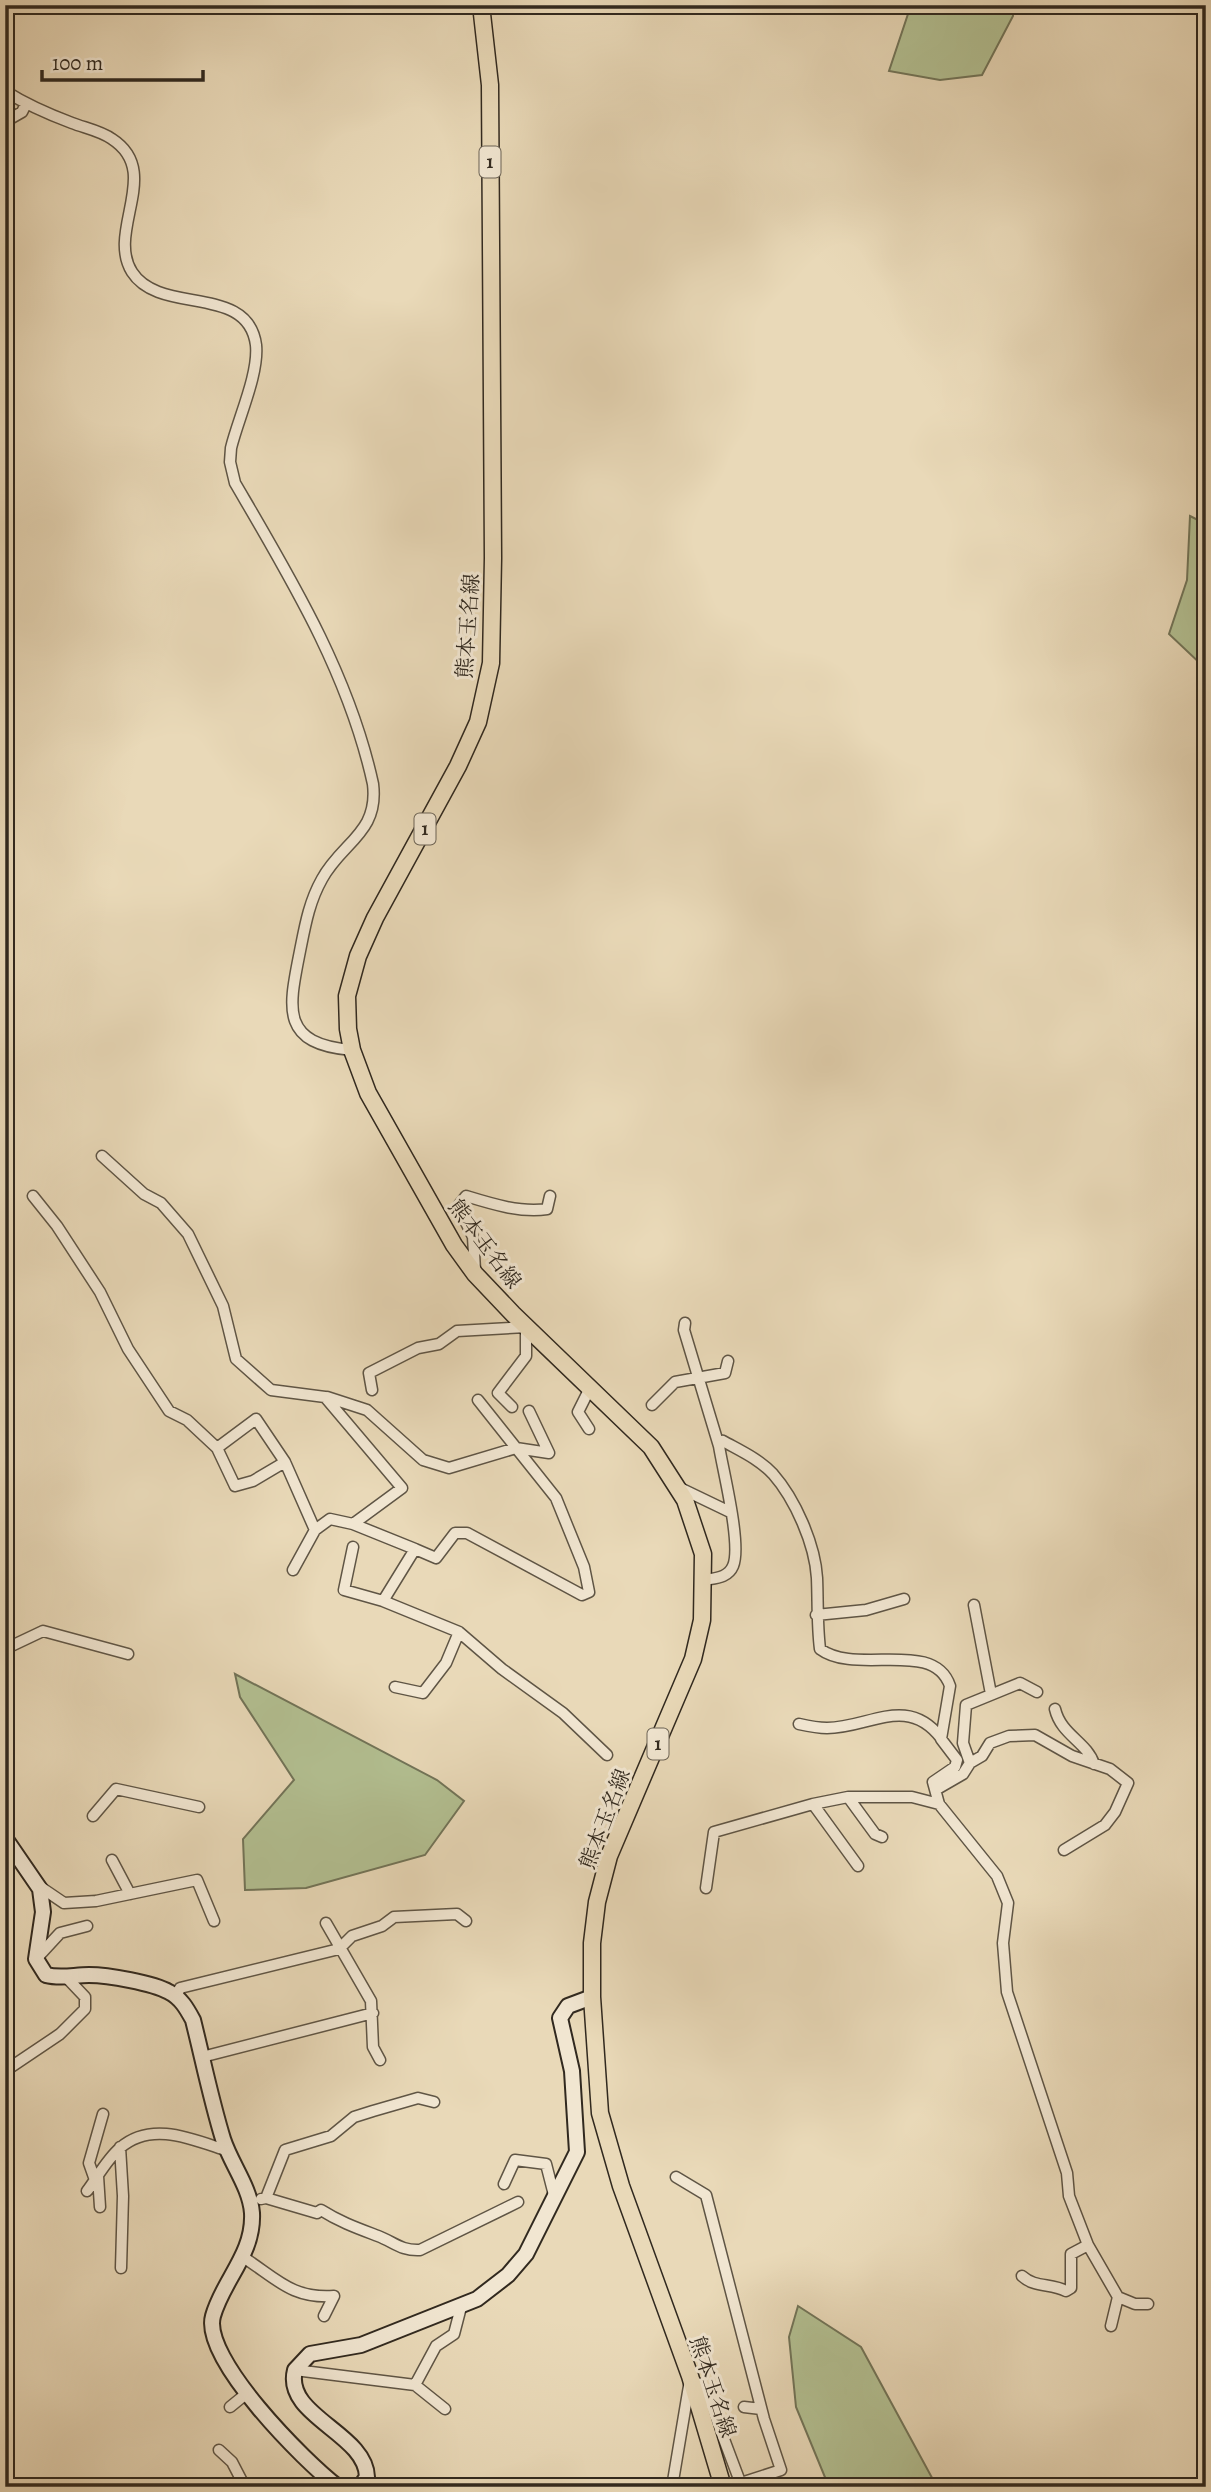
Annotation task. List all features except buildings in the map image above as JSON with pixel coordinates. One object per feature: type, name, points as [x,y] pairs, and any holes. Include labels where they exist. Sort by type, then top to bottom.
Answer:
[{"type":"main road","name":"熊本玉名線","points":[[481,5],[490,85],[493,558],[491,663],[478,722],[435,811],[375,918],[358,956],[347,996],[352,1050],[368,1093],[435,1216],[475,1274],[650,1447],[678,1487],[697,1531],[705,1580],[702,1620],[693,1659],[609,1856],[597,1902],[592,1943],[592,1997],[600,2113],[621,2186],[690,2376],[723,2487]]},
{"type":"street","points":[[5,91],[26,104],[111,138],[126,151],[134,170],[135,193],[124,241],[125,259],[146,288],[161,296],[210,302],[229,309],[240,317],[251,332],[256,345],[254,367],[231,448],[230,462],[235,483],[311,612],[329,651],[373,784],[375,800],[372,817],[329,868],[309,908],[291,988],[292,1009],[303,1033],[315,1044],[352,1050]]},
{"type":"street","points":[[5,117],[8,120],[22,112],[26,104]]},
{"type":"street","points":[[102,1156],[144,1194],[161,1203],[188,1234],[223,1306],[236,1359],[271,1390],[325,1397],[367,1410],[423,1460],[449,1468],[516,1448],[549,1452],[529,1411]]},
{"type":"street","points":[[33,1196],[57,1226],[100,1292],[128,1349],[169,1411],[187,1420],[217,1448],[234,1486],[253,1481],[285,1462]]},
{"type":"street","points":[[475,1274],[473,1237],[458,1206],[466,1196],[498,1206],[538,1210],[547,1209],[550,1196]]},
{"type":"street","points":[[685,1324],[697,1378],[719,1446],[736,1547],[733,1567],[723,1577],[705,1580]]},
{"type":"street","points":[[373,1390],[369,1373],[418,1348],[439,1344],[457,1331],[526,1327],[526,1356],[498,1393],[512,1407]]},
{"type":"street","points":[[652,1405],[675,1382],[725,1373],[728,1362]]},
{"type":"street","points":[[589,1429],[578,1412],[590,1388]]},
{"type":"street","points":[[325,1397],[402,1488],[353,1524]]},
{"type":"street","points":[[293,1570],[315,1530],[330,1519],[353,1524],[436,1558],[455,1533],[467,1532],[583,1595],[589,1592],[584,1567],[556,1498],[478,1400]]},
{"type":"street","points":[[217,1448],[256,1419],[285,1462],[315,1530]]},
{"type":"street","points":[[719,1446],[723,1441],[753,1457],[773,1475],[791,1502],[807,1539],[817,1576],[816,1615],[820,1649],[831,1657],[845,1661],[927,1661],[940,1669],[950,1686],[941,1739]]},
{"type":"street","points":[[678,1487],[730,1512]]},
{"type":"street","points":[[353,1547],[344,1591],[383,1601],[459,1632],[502,1669],[563,1713],[607,1755]]},
{"type":"street","points":[[383,1601],[415,1549]]},
{"type":"street","points":[[816,1615],[866,1610],[904,1599]]},
{"type":"street","points":[[974,1605],[991,1694]]},
{"type":"street","points":[[5,1649],[43,1631],[128,1654]]},
{"type":"street","points":[[395,1687],[423,1693],[446,1663],[459,1632]]},
{"type":"street","points":[[970,1763],[963,1743],[966,1705],[1020,1683],[1037,1692]]},
{"type":"street","points":[[1055,1709],[1058,1720],[1072,1739],[1091,1756],[1094,1764]]},
{"type":"street","points":[[799,1724],[828,1728],[902,1714],[918,1718],[941,1739],[957,1760],[955,1767],[933,1782],[939,1804],[997,1876],[1008,1903],[1003,1942],[1007,1992],[1067,2173],[1069,2196],[1088,2245],[1118,2297],[1135,2304],[1148,2304]]},
{"type":"street","points":[[937,1789],[962,1774],[970,1763],[982,1756],[990,1743],[1009,1736],[1035,1735],[1072,1756],[1110,1769],[1128,1783],[1115,1812],[1105,1825],[1064,1850]]},
{"type":"street","points":[[93,1816],[116,1789],[199,1807]]},
{"type":"street","points":[[706,1888],[714,1832],[848,1797],[912,1797],[939,1804]]},
{"type":"street","points":[[848,1797],[875,1834],[882,1837]]},
{"type":"street","points":[[813,1804],[858,1866]]},
{"type":"street","points":[[5,1838],[38,1886],[64,1903],[130,1894],[197,1880],[214,1922]]},
{"type":"street","points":[[112,1860],[130,1894]]},
{"type":"street","points":[[38,1886],[43,1912],[36,1959],[46,1975],[104,1978],[159,1987],[176,1997],[193,2020],[228,2151],[250,2202],[252,2229],[243,2257],[212,2318],[212,2337],[219,2354],[246,2394],[338,2487]]},
{"type":"street","points":[[176,1997],[180,1988],[340,1949],[352,1936],[382,1926],[394,1917],[457,1914],[466,1921]]},
{"type":"street","points":[[326,1923],[371,2001],[373,2047],[380,2060]]},
{"type":"street","points":[[36,1959],[60,1933],[87,1926]]},
{"type":"street","points":[[5,2071],[60,2034],[85,2009],[85,1997],[66,1977]]},
{"type":"street","points":[[360,2487],[367,2477],[363,2457],[303,2403],[294,2390],[295,2370],[310,2354],[361,2345],[477,2299],[508,2275],[526,2254],[577,2152],[572,2071],[561,2018],[568,2006],[592,1997]]},
{"type":"street","points":[[202,2057],[373,2012]]},
{"type":"street","points":[[266,2198],[285,2150],[331,2136],[354,2117],[418,2098],[434,2102]]},
{"type":"street","points":[[100,2207],[97,2178],[89,2163],[103,2114]]},
{"type":"street","points":[[87,2191],[120,2147],[148,2134],[179,2134],[228,2151]]},
{"type":"street","points":[[120,2147],[123,2196],[121,2268]]},
{"type":"street","points":[[504,2184],[516,2160],[547,2164],[555,2199]]},
{"type":"street","points":[[676,2177],[706,2195],[761,2409],[781,2470],[741,2485],[707,2394],[690,2376]]},
{"type":"street","points":[[250,2202],[266,2198],[317,2213],[321,2210],[340,2223],[382,2237],[407,2251],[420,2250],[517,2202]]},
{"type":"street","points":[[1022,2276],[1029,2283],[1056,2286],[1066,2291],[1071,2288],[1072,2254],[1088,2245]]},
{"type":"street","points":[[243,2257],[299,2294],[309,2298],[334,2296],[324,2316]]},
{"type":"street","points":[[1111,2326],[1118,2297]]},
{"type":"street","points":[[415,2385],[436,2346],[454,2334],[461,2307]]},
{"type":"street","points":[[295,2370],[415,2385],[446,2409]]},
{"type":"street","points":[[672,2487],[690,2376]]},
{"type":"street","points":[[230,2407],[246,2394]]},
{"type":"street","points":[[744,2407],[761,2409]]},
{"type":"street","points":[[219,2450],[232,2462],[245,2487]]},
{"type":"green space","points":[[911,5],[1013,5],[1013,16],[982,75],[940,80],[889,71]]},
{"type":"green space","points":[[1190,516],[1206,524],[1206,669],[1169,634],[1187,580]]},
{"type":"green space","points":[[235,1674],[437,1780],[464,1801],[425,1855],[306,1888],[245,1890],[243,1839],[294,1780],[240,1697]]},
{"type":"green space","points":[[798,2306],[861,2347],[937,2487],[829,2487],[796,2407],[789,2337]]}]
